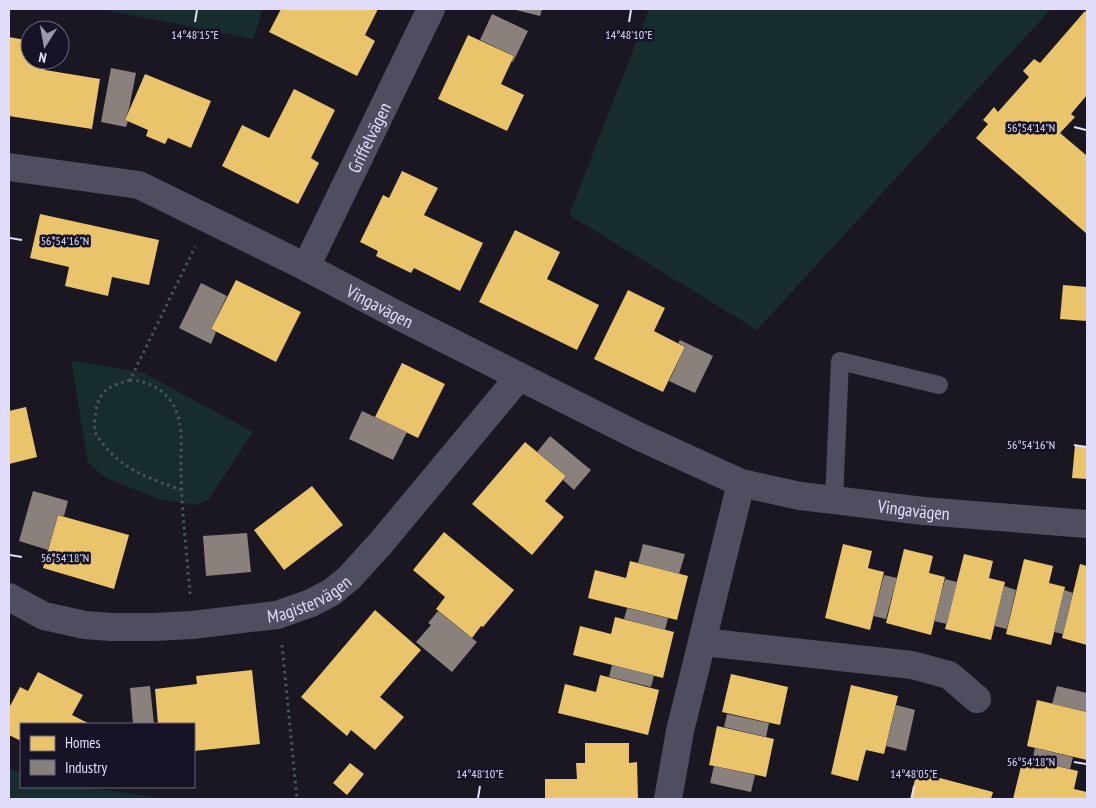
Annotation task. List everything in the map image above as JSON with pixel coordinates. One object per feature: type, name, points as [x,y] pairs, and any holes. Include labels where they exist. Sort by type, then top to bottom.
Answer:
[{"type":"street","name":"Griffelvägen","points":[[306,266],[431,9]]},
{"type":"street","name":"Vingavägen","points":[[9,167],[138,185],[306,266],[403,318],[638,436],[742,483],[800,496],[923,511],[1087,524]]},
{"type":"street","name":"Magistervägen","points":[[9,598],[44,616],[85,625],[154,627],[192,625],[277,615],[312,603],[332,592],[349,578],[380,544],[519,377]]},
{"type":"street","points":[[668,799],[680,731],[742,483]]},
{"type":"street","points":[[702,642],[912,665],[949,675],[977,699]]},
{"type":"lane","points":[[834,500],[840,361],[938,385]]},
{"type":"path","points":[[130,380],[209,220]]},
{"type":"path","points":[[182,490],[152,480],[121,462],[107,449],[96,434],[95,418],[97,404],[102,394],[111,387],[130,380],[142,380],[154,386],[166,396],[177,413],[180,429],[182,490],[192,625]]},
{"type":"path","points":[[277,615],[297,799]]},
{"type":"green space","points":[[101,9],[263,9],[253,39]]},
{"type":"green space","points":[[649,9],[1051,9],[757,330],[569,215]]},
{"type":"green space","points":[[71,360],[144,373],[253,432],[209,499],[197,505],[159,499],[106,478],[88,463]]},
{"type":"green space","points":[[9,768],[20,772],[20,788],[94,788],[166,799],[9,799]]},
{"type":"building: Homes","points":[[281,9],[378,9],[365,35],[375,41],[357,76],[269,32]]},
{"type":"building: Homes","points":[[1085,11],[1087,14],[1087,95],[1071,114],[1075,117],[1060,133],[1086,155],[1087,153],[1087,234],[976,138],[988,124],[983,120],[994,107],[998,112],[1029,77],[1023,71],[1034,59],[1040,63]]},
{"type":"building: Homes","points":[[468,35],[514,56],[501,84],[524,95],[507,131],[438,99]]},
{"type":"building: Homes","points":[[9,37],[20,39],[20,70],[45,70],[100,79],[92,129],[9,116]]},
{"type":"building: Homes","points":[[145,74],[211,101],[191,148],[168,138],[165,144],[146,136],[148,130],[125,120]]},
{"type":"building: Homes","points":[[294,89],[335,110],[311,158],[319,163],[298,204],[222,166],[242,125],[269,138]]},
{"type":"building: Homes","points":[[402,171],[438,188],[424,215],[483,243],[460,291],[414,268],[411,273],[376,256],[378,251],[360,242],[383,195],[389,198]]},
{"type":"building: Homes","points":[[40,214],[159,240],[149,285],[112,277],[108,296],[65,286],[69,267],[30,258]]},
{"type":"building: Homes","points":[[515,230],[560,252],[547,279],[599,305],[577,350],[479,302]]},
{"type":"building: Homes","points":[[236,280],[301,312],[276,362],[211,329]]},
{"type":"building: Homes","points":[[1063,285],[1087,287],[1087,321],[1060,319]]},
{"type":"building: Homes","points":[[628,290],[665,308],[654,331],[685,347],[663,392],[594,359]]},
{"type":"building: Homes","points":[[402,363],[445,384],[418,438],[375,417]]},
{"type":"building: Homes","points":[[26,407],[37,457],[9,464],[9,411]]},
{"type":"building: Homes","points":[[525,442],[566,476],[545,501],[564,517],[532,555],[472,504]]},
{"type":"building: Homes","points":[[1075,445],[1087,446],[1087,479],[1072,478]]},
{"type":"building: Homes","points":[[312,486],[343,525],[284,570],[254,530]]},
{"type":"building: Homes","points":[[58,515],[129,535],[114,589],[43,568]]},
{"type":"building: Homes","points":[[444,532],[514,590],[472,638],[436,609],[445,597],[413,570]]},
{"type":"building: Homes","points":[[843,544],[872,551],[868,568],[884,572],[870,630],[825,618]]},
{"type":"building: Homes","points":[[904,549],[933,556],[929,573],[945,577],[931,635],[886,623]]},
{"type":"building: Homes","points":[[964,554],[993,561],[989,578],[1005,582],[991,640],[945,629]]},
{"type":"building: Homes","points":[[1024,559],[1053,566],[1049,583],[1065,587],[1051,645],[1006,634]]},
{"type":"building: Homes","points":[[630,561],[688,576],[677,620],[588,598],[595,570],[626,578]]},
{"type":"building: Homes","points":[[1080,564],[1087,566],[1087,645],[1062,638]]},
{"type":"building: Homes","points":[[375,610],[421,650],[380,697],[404,717],[375,750],[351,730],[347,736],[301,697]]},
{"type":"building: Homes","points":[[615,617],[674,632],[663,678],[573,655],[580,626],[611,634]]},
{"type":"building: Homes","points":[[252,670],[260,744],[195,751],[195,723],[158,723],[155,689],[197,684],[196,676]]},
{"type":"building: Homes","points":[[38,672],[83,695],[72,715],[88,723],[20,723],[20,740],[9,735],[9,708],[20,687],[28,691]]},
{"type":"building: Homes","points":[[731,674],[788,687],[780,725],[722,712]]},
{"type":"building: Homes","points":[[600,675],[659,690],[648,735],[558,713],[565,684],[596,692]]},
{"type":"building: Homes","points":[[851,685],[898,696],[884,754],[866,750],[858,781],[831,774]]},
{"type":"building: Homes","points":[[1037,700],[1087,712],[1087,760],[1027,746]]},
{"type":"building: Homes","points":[[717,726],[774,739],[766,777],[709,765]]},
{"type":"building: Homes","points":[[585,743],[629,743],[629,763],[637,762],[638,799],[545,799],[545,779],[577,779],[576,763],[585,763]]},
{"type":"building: Homes","points":[[1023,758],[1078,771],[1074,789],[1087,792],[1087,799],[1013,799]]},
{"type":"building: Homes","points":[[350,763],[364,774],[347,795],[333,783]]},
{"type":"building: Homes","points":[[917,772],[993,792],[991,799],[910,799]]},
{"type":"building: Industry","points":[[512,9],[542,9],[540,16]]},
{"type":"building: Industry","points":[[492,14],[528,31],[513,62],[514,56],[480,40]]},
{"type":"building: Industry","points":[[111,68],[136,73],[125,120],[128,121],[126,127],[101,122]]},
{"type":"building: Industry","points":[[201,283],[227,296],[211,329],[216,332],[211,344],[179,328]]},
{"type":"building: Industry","points":[[680,340],[713,356],[695,393],[669,381],[685,347],[678,343]]},
{"type":"building: Industry","points":[[362,411],[407,432],[393,460],[349,439]]},
{"type":"building: Industry","points":[[550,436],[591,470],[574,490],[563,480],[566,476],[537,452]]},
{"type":"building: Industry","points":[[33,491],[68,501],[64,516],[58,515],[48,550],[19,541]]},
{"type":"building: Industry","points":[[247,533],[251,572],[206,576],[203,536]]},
{"type":"building: Industry","points":[[643,544],[685,554],[679,574],[638,563]]},
{"type":"building: Industry","points":[[884,575],[897,578],[886,619],[873,616]]},
{"type":"building: Industry","points":[[945,579],[957,582],[947,624],[934,621]]},
{"type":"building: Industry","points":[[1004,586],[1016,590],[1007,629],[994,626]]},
{"type":"building: Industry","points":[[1064,590],[1073,593],[1063,634],[1054,632]]},
{"type":"building: Industry","points":[[627,608],[668,618],[665,630],[624,619]]},
{"type":"building: Industry","points":[[438,611],[477,642],[452,672],[416,642],[431,625],[428,623]]},
{"type":"building: Industry","points":[[612,665],[654,675],[651,687],[609,677]]},
{"type":"building: Industry","points":[[150,686],[154,723],[133,723],[130,688]]},
{"type":"building: Industry","points":[[1057,686],[1087,693],[1087,712],[1052,704]]},
{"type":"building: Industry","points":[[896,705],[915,710],[906,751],[886,746]]},
{"type":"building: Industry","points":[[727,714],[769,723],[766,737],[724,727]]},
{"type":"building: Industry","points":[[1035,748],[1073,757],[1070,769],[1032,760]]},
{"type":"building: Industry","points":[[714,766],[755,775],[751,792],[710,783]]}]
